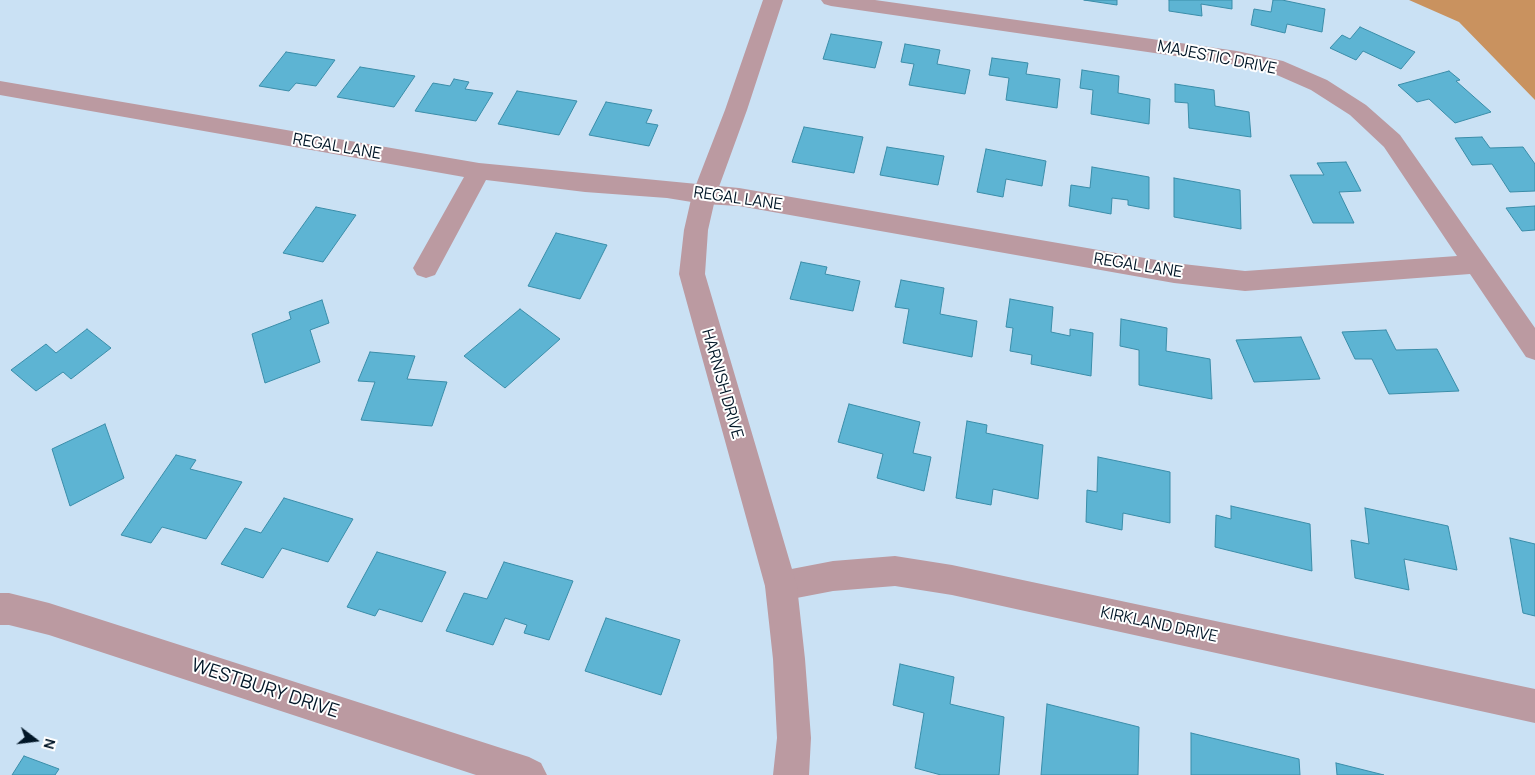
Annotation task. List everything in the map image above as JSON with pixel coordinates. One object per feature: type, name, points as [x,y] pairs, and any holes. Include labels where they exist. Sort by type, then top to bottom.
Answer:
[{"type":"street","name":"HARNISH DRIVE","points":[[773,0],[736,110],[704,195],[696,230],[692,274],[780,586],[789,659],[793,728],[791,775]]},
{"type":"street","name":"MAJESTIC DRIVE","points":[[830,0],[1238,58],[1275,66],[1319,85],[1358,110],[1392,141],[1535,349]]},
{"type":"street","name":"REGAL LANE","points":[[0,88],[480,171],[585,183],[667,188],[704,195],[740,197],[1174,273],[1236,280],[1278,279],[1478,264]]},
{"type":"street","points":[[426,268],[480,171]]},
{"type":"street","name":"KIRKLAND DRIVE","points":[[780,586],[833,576],[895,570],[952,580],[1535,706]]},
{"type":"street","name":"WESTBURY DRIVE","points":[[0,609],[9,609],[49,619],[529,775]]},
{"type":"shaded area","points":[[1409,0],[1535,0],[1535,100],[1459,22]]},
{"type":"building","points":[[1084,0],[1117,0],[1117,5]]},
{"type":"building","points":[[1169,0],[1232,0],[1232,9],[1201,4],[1202,16],[1169,11]]},
{"type":"building","points":[[1273,0],[1282,0],[1325,9],[1322,32],[1287,24],[1285,33],[1251,25],[1254,9],[1271,12]]},
{"type":"building","points":[[1360,27],[1415,52],[1401,69],[1363,51],[1356,60],[1330,48],[1342,35],[1350,39]]},
{"type":"building","points":[[831,34],[882,42],[875,68],[823,59]]},
{"type":"building","points":[[905,44],[940,50],[937,64],[970,70],[965,94],[909,85],[914,64],[901,62]]},
{"type":"building","points":[[286,52],[335,60],[316,86],[296,83],[289,91],[259,86]]},
{"type":"building","points":[[992,58],[1028,63],[1026,74],[1060,79],[1057,108],[1006,100],[1009,78],[989,75]]},
{"type":"building","points":[[360,67],[415,76],[394,107],[337,97]]},
{"type":"building","points":[[1082,70],[1119,76],[1118,93],[1150,99],[1149,124],[1091,114],[1093,90],[1080,88]]},
{"type":"building","points":[[1449,71],[1460,80],[1456,81],[1491,112],[1455,123],[1429,99],[1417,102],[1398,85]]},
{"type":"building","points":[[454,79],[469,82],[465,89],[493,93],[476,121],[415,111],[433,83],[450,86]]},
{"type":"building","points":[[1175,84],[1214,90],[1215,106],[1249,112],[1251,137],[1189,128],[1188,103],[1175,102]]},
{"type":"building","points":[[517,91],[577,101],[559,135],[498,124]]},
{"type":"building","points":[[606,102],[652,110],[646,123],[658,125],[649,146],[589,135]]},
{"type":"building","points":[[804,127],[863,137],[854,173],[792,162]]},
{"type":"building","points":[[1482,137],[1490,148],[1523,147],[1535,164],[1535,191],[1510,192],[1492,164],[1472,165],[1455,138]]},
{"type":"building","points":[[887,147],[944,156],[938,185],[880,175]]},
{"type":"building","points":[[986,149],[1046,161],[1042,186],[1006,179],[1003,197],[977,192]]},
{"type":"building","points":[[1346,162],[1361,191],[1339,192],[1354,223],[1313,223],[1290,175],[1324,175],[1317,163]]},
{"type":"building","points":[[1092,167],[1149,177],[1149,209],[1128,205],[1128,200],[1112,198],[1111,214],[1069,206],[1071,185],[1090,188]]},
{"type":"building","points":[[1174,178],[1240,190],[1241,229],[1174,217]]},
{"type":"building","points":[[1535,206],[1535,230],[1522,231],[1506,208]]},
{"type":"building","points":[[316,207],[356,215],[323,262],[283,253]]},
{"type":"building","points":[[556,233],[607,245],[580,299],[528,286]]},
{"type":"building","points":[[801,262],[827,267],[825,274],[860,281],[853,311],[790,299]]},
{"type":"building","points":[[901,280],[944,288],[940,314],[977,321],[972,357],[903,343],[909,309],[895,307]]},
{"type":"building","points":[[1010,299],[1053,307],[1051,332],[1070,336],[1070,329],[1093,333],[1091,376],[1031,364],[1032,355],[1010,351],[1013,328],[1006,327]]},
{"type":"building","points":[[322,300],[329,323],[310,330],[320,362],[265,383],[252,334],[291,319],[289,312]]},
{"type":"building","points":[[520,309],[560,339],[505,388],[464,356]]},
{"type":"building","points":[[1121,319],[1167,328],[1166,351],[1210,359],[1212,399],[1139,385],[1139,350],[1120,346]]},
{"type":"building","points":[[87,329],[111,348],[71,379],[63,372],[36,391],[11,370],[46,344],[56,353]]},
{"type":"building","points":[[1386,330],[1396,350],[1437,349],[1459,391],[1389,394],[1372,359],[1355,359],[1342,332]]},
{"type":"building","points":[[1301,337],[1320,379],[1254,382],[1236,340]]},
{"type":"building","points":[[370,352],[415,356],[407,379],[447,382],[432,426],[361,420],[375,382],[358,381]]},
{"type":"building","points":[[849,404],[920,422],[913,453],[931,457],[924,491],[877,478],[883,454],[838,442]]},
{"type":"building","points":[[967,421],[987,425],[986,433],[1043,445],[1038,499],[993,489],[991,505],[956,498]]},
{"type":"building","points":[[105,424],[124,478],[70,506],[52,449]]},
{"type":"building","points":[[176,455],[196,460],[190,469],[242,482],[206,539],[162,527],[151,543],[121,535]]},
{"type":"building","points":[[1098,457],[1170,472],[1170,523],[1123,513],[1122,530],[1086,522],[1087,490],[1097,492]]},
{"type":"building","points":[[284,498],[353,519],[328,562],[282,548],[263,578],[221,564],[245,528],[261,533]]},
{"type":"building","points":[[1231,506],[1310,524],[1312,571],[1215,547],[1216,515],[1231,519]]},
{"type":"building","points":[[1365,508],[1448,526],[1457,570],[1404,559],[1409,590],[1355,578],[1351,540],[1369,544]]},
{"type":"building","points":[[1510,538],[1535,544],[1535,616],[1523,613]]},
{"type":"building","points":[[377,552],[446,572],[422,622],[379,609],[375,616],[347,607]]},
{"type":"building","points":[[504,562],[573,581],[549,640],[524,633],[527,625],[505,618],[493,645],[446,631],[464,593],[487,599]]},
{"type":"building","points":[[606,618],[680,640],[661,695],[585,671]]},
{"type":"building","points":[[900,664],[954,677],[950,704],[1004,717],[999,775],[941,775],[915,768],[924,713],[893,705]]},
{"type":"building","points":[[1047,704],[1139,727],[1138,775],[1041,775]]},
{"type":"building","points":[[1191,733],[1299,759],[1300,775],[1191,775]]},
{"type":"building","points":[[24,756],[59,769],[55,775],[12,775]]},
{"type":"building","points":[[1336,763],[1384,775],[1337,775]]}]
